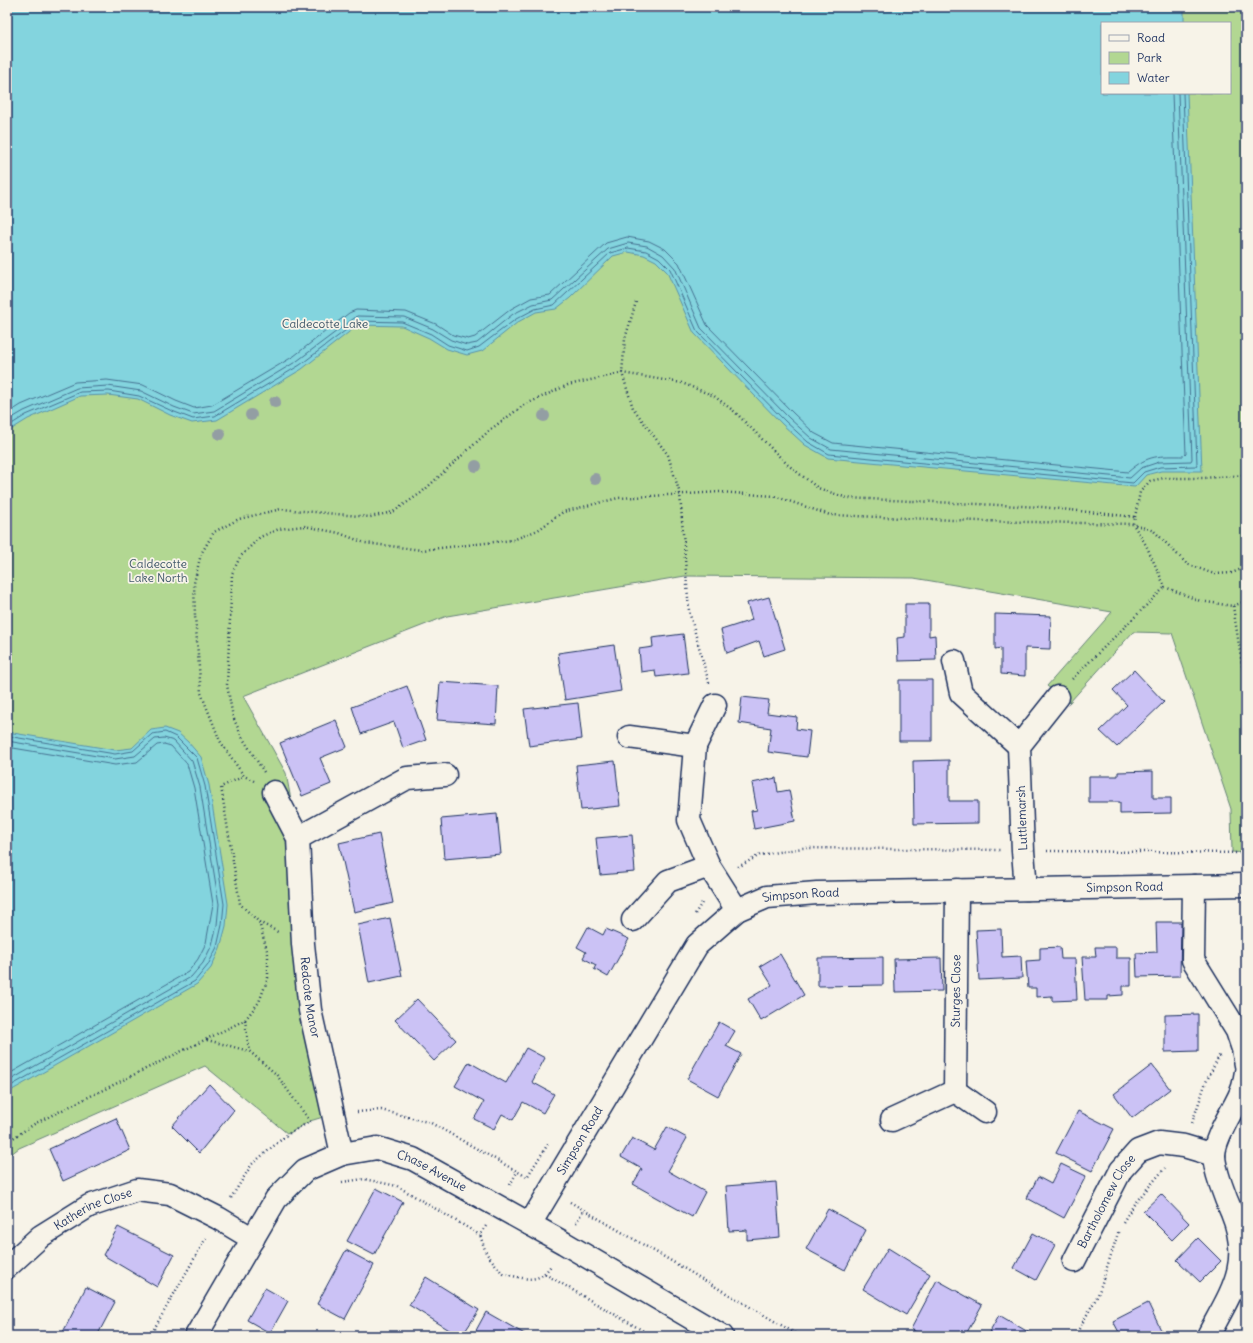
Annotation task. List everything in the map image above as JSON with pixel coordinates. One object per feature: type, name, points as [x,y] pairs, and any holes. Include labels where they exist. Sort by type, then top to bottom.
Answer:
[{"type":"street","points":[[954,660],[960,693],[1019,746],[1058,697]]},
{"type":"street","points":[[715,705],[694,746],[689,820],[709,866],[737,910]]},
{"type":"street","points":[[630,737],[694,746]]},
{"type":"street","name":"Luttlemarsh","points":[[1019,746],[1026,889]]},
{"type":"street","points":[[298,838],[407,778],[445,775]]},
{"type":"street","name":"Redcote Manor","points":[[274,792],[298,838],[303,944],[310,1010],[342,1154]]},
{"type":"street","points":[[633,920],[668,881],[709,866]]},
{"type":"street","name":"Simpson Road","points":[[530,1224],[697,945],[737,910],[767,897],[818,893],[1245,885]]},
{"type":"street","points":[[1194,886],[1193,960],[1237,1031],[1246,1065]]},
{"type":"street","name":"Sturges Close","points":[[955,1091],[958,890]]},
{"type":"street","points":[[1208,1336],[1233,1289],[1242,1258],[1238,1228],[1223,1193],[1214,1155],[1229,1113],[1243,1088],[1246,1072]]},
{"type":"street","points":[[892,1120],[955,1091],[985,1112]]},
{"type":"street","name":"Bartholomew Close","points":[[1074,1261],[1121,1170],[1138,1151],[1159,1143],[1184,1146],[1214,1155]]},
{"type":"street","name":"Chase Avenue","points":[[196,1336],[276,1199],[305,1170],[342,1154],[377,1148],[413,1159],[530,1224],[722,1336]]},
{"type":"street","name":"Katherine Close","points":[[7,1266],[41,1236],[89,1206],[137,1190],[170,1194],[218,1218],[253,1239]]},
{"type":"path","points":[[636,302],[624,339],[622,373],[633,408],[668,455],[680,494],[689,611],[715,705]]},
{"type":"path","points":[[274,792],[244,776],[220,741],[201,693],[194,582],[201,554],[214,532],[239,519],[281,509],[370,517],[393,512],[421,493],[491,429],[524,405],[568,384],[622,373],[682,383],[714,396],[735,412],[788,464],[818,488],[847,498],[1042,507],[1135,517]]},
{"type":"path","points":[[1246,475],[1204,478],[1164,478],[1150,481],[1140,492],[1133,524],[1146,545],[1165,587],[1200,601],[1233,606],[1246,601]]},
{"type":"path","points":[[274,792],[233,717],[227,685],[232,574],[240,557],[260,537],[279,529],[304,526],[339,533],[365,543],[422,550],[513,540],[538,530],[563,512],[618,498],[720,492],[774,496],[830,515],[979,521],[1133,524],[1154,531],[1187,564],[1214,574],[1232,573],[1246,566]]},
{"type":"path","points":[[1058,697],[1069,683],[1165,587]]},
{"type":"path","points":[[1233,606],[1246,691]]},
{"type":"path","points":[[7,1142],[36,1123],[245,1020],[260,1002],[268,978],[268,954],[259,922],[240,904],[221,787],[244,776]]},
{"type":"path","points":[[1245,885],[1246,973]]},
{"type":"path","points":[[245,1020],[249,1051]]},
{"type":"path","points":[[1075,1336],[1098,1295],[1119,1229],[1135,1203],[1184,1146],[1206,1082],[1217,1058],[1237,1031]]},
{"type":"path","points":[[207,1040],[249,1051],[276,1074],[310,1121]]},
{"type":"path","points":[[527,1177],[800,1336]]},
{"type":"path","points":[[337,1182],[364,1179],[397,1186],[480,1235]]},
{"type":"path","points":[[545,1274],[652,1336]]},
{"type":"green space","name":"Caldecotte Lake","points":[[7,7],[1246,7],[1246,853],[1232,852],[1231,809],[1172,633],[1133,632],[1069,703],[1047,686],[1112,612],[914,578],[685,576],[447,616],[243,696],[286,773],[298,838],[333,1114],[310,1121],[288,1134],[205,1066],[19,1148],[7,1157]]},
{"type":"water","name":"Caldecotte Lake","points":[[7,7],[1184,7],[1184,22],[1101,22],[1101,94],[1187,94],[1202,471],[1161,471],[1146,475],[1135,487],[828,458],[805,445],[782,424],[694,333],[667,272],[656,261],[644,255],[628,252],[613,256],[570,298],[556,309],[536,312],[518,322],[482,351],[467,355],[447,349],[429,338],[402,326],[358,325],[302,369],[217,420],[192,423],[170,415],[138,399],[108,395],[80,396],[28,419],[7,432]]},
{"type":"water","points":[[165,728],[178,733],[201,757],[209,785],[228,904],[226,926],[220,948],[211,968],[197,984],[7,1093],[7,732],[115,750],[132,748],[151,730]]},
{"type":"building","points":[[769,597],[785,649],[764,656],[759,641],[727,653],[721,630],[752,620],[747,603]]},
{"type":"building","points":[[905,604],[929,604],[929,636],[935,635],[936,660],[898,661],[897,638],[905,637]]},
{"type":"building","points":[[995,614],[1051,616],[1050,649],[1025,648],[1025,676],[1001,674],[1001,648],[995,649]]},
{"type":"building","points":[[683,634],[688,673],[656,677],[655,670],[641,672],[639,649],[653,647],[652,638]]},
{"type":"building","points":[[614,645],[621,691],[565,700],[558,653]]},
{"type":"building","points":[[1134,670],[1164,702],[1117,747],[1100,731],[1127,705],[1113,690]]},
{"type":"building","points":[[899,680],[932,680],[932,741],[899,741]]},
{"type":"building","points":[[440,682],[498,686],[496,724],[437,720]]},
{"type":"building","points":[[407,686],[426,740],[403,748],[394,722],[361,734],[352,707]]},
{"type":"building","points":[[742,697],[769,700],[767,713],[797,717],[796,729],[810,731],[807,757],[768,752],[771,728],[739,723]]},
{"type":"building","points":[[578,703],[582,739],[529,746],[524,709]]},
{"type":"building","points":[[336,720],[347,747],[320,758],[331,784],[302,796],[280,743]]},
{"type":"building","points":[[949,760],[949,801],[978,801],[978,823],[914,824],[913,761]]},
{"type":"building","points":[[615,761],[620,806],[581,810],[576,765]]},
{"type":"building","points":[[1153,771],[1153,798],[1171,798],[1171,813],[1120,814],[1120,802],[1089,802],[1089,776],[1118,776],[1118,772]]},
{"type":"building","points":[[776,778],[778,792],[789,790],[795,821],[754,829],[751,811],[757,810],[752,783]]},
{"type":"building","points":[[497,814],[501,854],[444,859],[441,819]]},
{"type":"building","points":[[379,834],[393,903],[354,912],[339,843]]},
{"type":"building","points":[[632,835],[635,872],[600,875],[596,838]]},
{"type":"building","points":[[390,918],[402,976],[369,983],[358,925]]},
{"type":"building","points":[[1156,922],[1181,922],[1180,976],[1137,977],[1136,953],[1157,952]]},
{"type":"building","points":[[588,927],[603,935],[606,929],[629,939],[608,977],[594,969],[596,965],[583,958],[586,952],[577,947]]},
{"type":"building","points":[[1001,929],[1002,957],[1021,956],[1022,978],[979,980],[976,930]]},
{"type":"building","points":[[1060,947],[1061,959],[1075,959],[1077,1000],[1052,1001],[1052,996],[1036,997],[1036,988],[1028,988],[1026,961],[1040,960],[1040,948]]},
{"type":"building","points":[[1095,947],[1116,947],[1116,958],[1131,958],[1131,986],[1123,986],[1123,995],[1108,996],[1108,1000],[1085,1000],[1082,957],[1096,957]]},
{"type":"building","points":[[780,954],[804,995],[761,1021],[748,999],[772,985],[760,966]]},
{"type":"building","points":[[883,957],[883,985],[818,986],[818,958]]},
{"type":"building","points":[[941,958],[942,991],[895,992],[894,959]]},
{"type":"building","points":[[417,999],[456,1040],[434,1061],[395,1020]]},
{"type":"building","points":[[1198,1014],[1198,1051],[1165,1052],[1165,1015]]},
{"type":"building","points":[[719,1022],[735,1031],[726,1046],[741,1054],[718,1096],[687,1079]]},
{"type":"building","points":[[526,1048],[545,1058],[532,1082],[554,1094],[543,1113],[523,1102],[513,1120],[502,1114],[494,1129],[474,1119],[484,1102],[455,1086],[469,1062],[506,1083]]},
{"type":"building","points":[[1152,1065],[1170,1089],[1132,1118],[1114,1094]]},
{"type":"building","points":[[209,1084],[234,1110],[199,1153],[172,1126]]},
{"type":"building","points":[[1078,1111],[1114,1129],[1092,1171],[1056,1153]]},
{"type":"building","points":[[116,1118],[130,1150],[63,1181],[49,1149]]},
{"type":"building","points":[[667,1127],[687,1138],[668,1171],[705,1192],[692,1217],[633,1184],[642,1169],[621,1157],[632,1138],[654,1150]]},
{"type":"building","points":[[1061,1164],[1086,1176],[1064,1218],[1027,1198],[1038,1177],[1051,1184]]},
{"type":"building","points":[[776,1182],[780,1237],[747,1240],[747,1230],[729,1231],[726,1186]]},
{"type":"building","points":[[376,1188],[403,1202],[374,1255],[347,1241]]},
{"type":"building","points":[[1161,1194],[1189,1223],[1172,1240],[1143,1211]]},
{"type":"building","points":[[828,1209],[866,1230],[845,1270],[806,1249]]},
{"type":"building","points":[[118,1227],[174,1255],[157,1287],[103,1255]]},
{"type":"building","points":[[1033,1233],[1055,1245],[1036,1280],[1014,1268]]},
{"type":"building","points":[[1198,1238],[1221,1261],[1200,1282],[1177,1260]]},
{"type":"building","points":[[888,1248],[930,1274],[906,1315],[863,1289]]},
{"type":"building","points":[[346,1250],[374,1265],[345,1319],[317,1304]]},
{"type":"building","points":[[426,1277],[479,1310],[462,1336],[459,1336],[409,1305]]},
{"type":"building","points":[[937,1280],[982,1305],[965,1336],[924,1336],[911,1329]]},
{"type":"building","points":[[86,1287],[115,1302],[97,1336],[61,1336]]},
{"type":"building","points":[[265,1288],[288,1301],[270,1333],[247,1320]]},
{"type":"building","points":[[1148,1303],[1161,1330],[1150,1336],[1121,1336],[1113,1321]]},
{"type":"building","points":[[486,1312],[528,1336],[473,1336]]},
{"type":"building","points":[[999,1315],[1035,1336],[987,1336]]},
{"type":"park label","name":"Caldecotte Lake North","points":[[158,571]]}]
